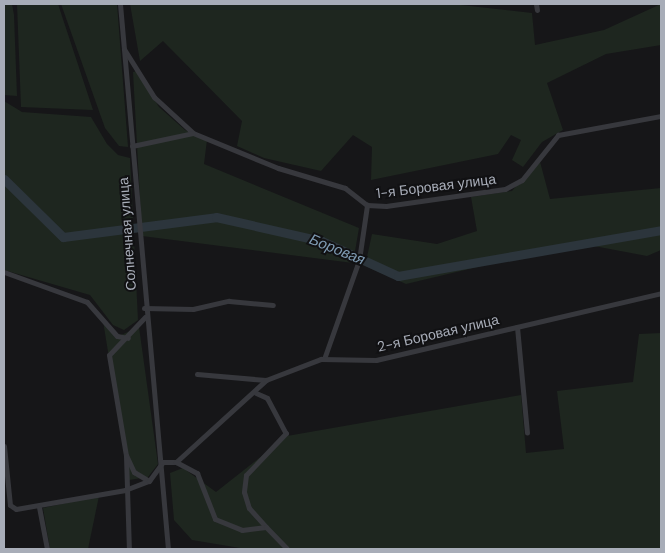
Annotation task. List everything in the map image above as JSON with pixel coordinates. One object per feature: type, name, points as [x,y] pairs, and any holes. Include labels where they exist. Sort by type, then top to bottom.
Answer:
[{"type":"street","name":"Солнечная улица","points":[[120,4],[144,308],[162,462],[168,549]]},
{"type":"street","points":[[536,4],[537,10]]},
{"type":"street","name":"1-я Боровая улица","points":[[124,49],[154,97],[193,133],[278,168],[345,188],[367,205],[505,189],[522,180],[558,136],[661,116]]},
{"type":"street","points":[[132,146],[193,133]]},
{"type":"street","points":[[324,359],[360,260],[367,205]]},
{"type":"street","points":[[4,272],[88,302],[117,336],[128,338]]},
{"type":"street","name":"2-я Боровая улица","points":[[266,380],[324,359],[376,360],[661,293]]},
{"type":"street","points":[[144,308],[193,308],[228,301],[273,305]]},
{"type":"street","points":[[129,549],[125,490],[126,455],[109,355],[128,338],[145,317]]},
{"type":"street","points":[[517,327],[527,433]]},
{"type":"street","points":[[197,374],[266,380]]},
{"type":"street","points":[[176,462],[256,393],[266,380]]},
{"type":"street","points":[[256,393],[267,398],[286,432],[246,475],[244,492],[249,508],[287,549]]},
{"type":"street","points":[[4,446],[10,505],[39,507],[125,490],[149,482],[162,462],[176,462],[197,473],[215,520],[242,530],[266,527]]},
{"type":"street","points":[[126,455],[134,472],[149,482]]},
{"type":"street","points":[[39,507],[47,549]]},
{"type":"shaded area","points":[[4,4],[12,4],[14,15],[17,96],[4,95]]},
{"type":"shaded area","points":[[17,4],[58,4],[93,110],[21,107]]},
{"type":"shaded area","points":[[61,4],[117,4],[128,147],[119,146],[105,128]]},
{"type":"shaded area","points":[[130,4],[452,4],[532,13],[535,45],[604,30],[661,4],[661,45],[606,54],[547,83],[563,130],[542,142],[523,167],[512,160],[521,140],[511,135],[498,154],[371,180],[372,147],[353,135],[321,171],[264,158],[237,146],[242,121],[163,41],[140,61]]},
{"type":"shaded area","points":[[137,71],[159,107],[185,130],[207,140],[204,164],[359,228],[353,263],[142,236],[133,72]]},
{"type":"shaded area","points":[[4,101],[22,112],[91,117],[107,144],[118,155],[130,158],[138,320],[124,330],[113,325],[90,295],[4,270]]},
{"type":"shaded area","points":[[539,158],[550,199],[661,188],[661,250],[647,256],[578,243],[406,284],[365,266],[372,234],[437,244],[477,231],[471,197],[512,191]]},
{"type":"shaded area","points":[[103,321],[119,336],[139,327],[158,464],[148,477],[129,480]]},
{"type":"shaded area","points":[[661,333],[661,549],[246,549],[192,540],[174,520],[170,473],[183,468],[216,492],[287,436],[521,395],[526,453],[564,449],[557,391],[633,382],[639,334]]},
{"type":"shaded area","points":[[99,496],[88,549],[50,549],[43,508]]},
{"type":"waterway","name":"Боровая","points":[[4,179],[63,237],[216,217],[322,241],[398,276],[661,230]]}]
